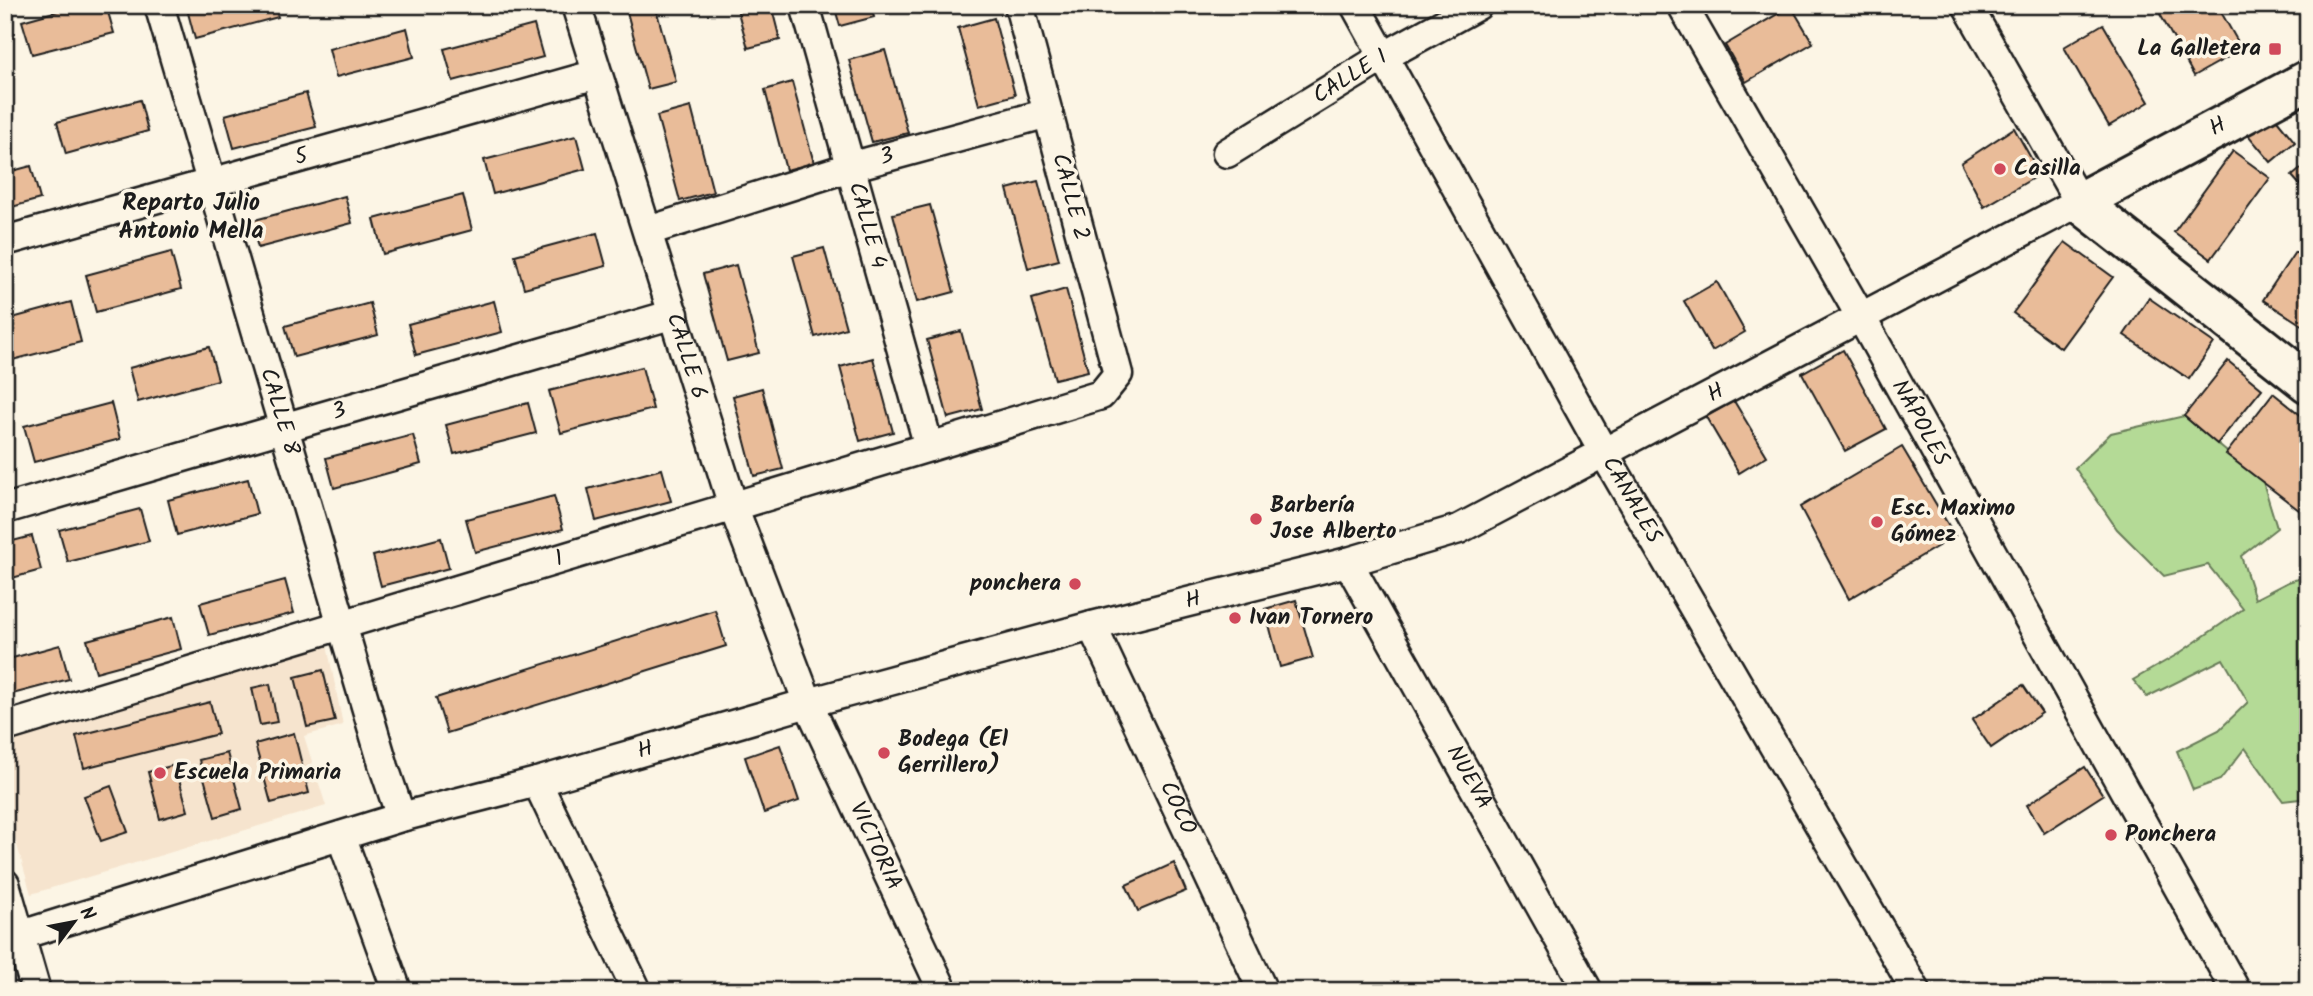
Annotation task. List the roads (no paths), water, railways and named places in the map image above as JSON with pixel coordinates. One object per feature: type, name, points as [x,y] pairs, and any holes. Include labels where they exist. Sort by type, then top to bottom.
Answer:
[{"type":"main road","name":"H","points":[[2079,202],[2308,80]]},
{"type":"main road","points":[[2079,202],[2308,383]]},
{"type":"street","name":"CALLE 8","points":[[159,5],[401,817]]},
{"type":"street","name":"CALLE 6","points":[[576,5],[733,506],[808,703]]},
{"type":"street","name":"CALLE 4","points":[[805,5],[929,447]]},
{"type":"street","name":"CALLE 2","points":[[1018,5],[1118,374],[1110,387]]},
{"type":"street","name":"CANALES","points":[[1354,5],[1604,453],[1916,991]]},
{"type":"street","name":"CALLE I","points":[[1227,153],[1383,57],[1478,5]]},
{"type":"street","name":"NÁPOLES","points":[[1682,5],[1861,317],[2236,991]]},
{"type":"street","points":[[1966,5],[2079,202]]},
{"type":"street","name":"5","points":[[5,241],[597,74]]},
{"type":"street","name":"3","points":[[648,232],[850,167],[1048,113]]},
{"type":"street","name":"H","points":[[13,937],[401,817],[537,782],[808,703],[1092,626],[1348,562],[1459,529],[2079,202]]},
{"type":"street","name":"3","points":[[5,509],[674,314]]},
{"type":"street","name":"1","points":[[5,727],[1101,395],[1110,387]]},
{"type":"street","name":"NUEVA","points":[[1348,562],[1588,991]]},
{"type":"street","name":"COCO","points":[[1092,626],[1263,991]]},
{"type":"street","name":"VICTORIA","points":[[808,703],[943,991]]},
{"type":"street","points":[[537,782],[637,991]]},
{"type":"street","points":[[341,836],[397,991]]},
{"type":"street","points":[[5,884],[13,937],[36,991]]},
{"type":"place","name":"La Galletera","points":[[2275,49]]},
{"type":"place","name":"Casilla","points":[[2000,169]]},
{"type":"place","name":"Barbería Jose Alberto","points":[[1256,519]]},
{"type":"place","name":"Esc. Maximo Gómez","points":[[1877,522]]},
{"type":"place","name":"ponchera","points":[[1075,584]]},
{"type":"place","name":"Ivan Tornero","points":[[1235,618]]},
{"type":"place","name":"Bodega (El Gerrillero)","points":[[884,753]]},
{"type":"place","name":"Escuela Primaria","points":[[160,773]]},
{"type":"place","name":"Ponchera","points":[[2111,835]]},
{"type":"district","name":"Reparto Julio Antonio Mella","points":[[191,217]]}]
